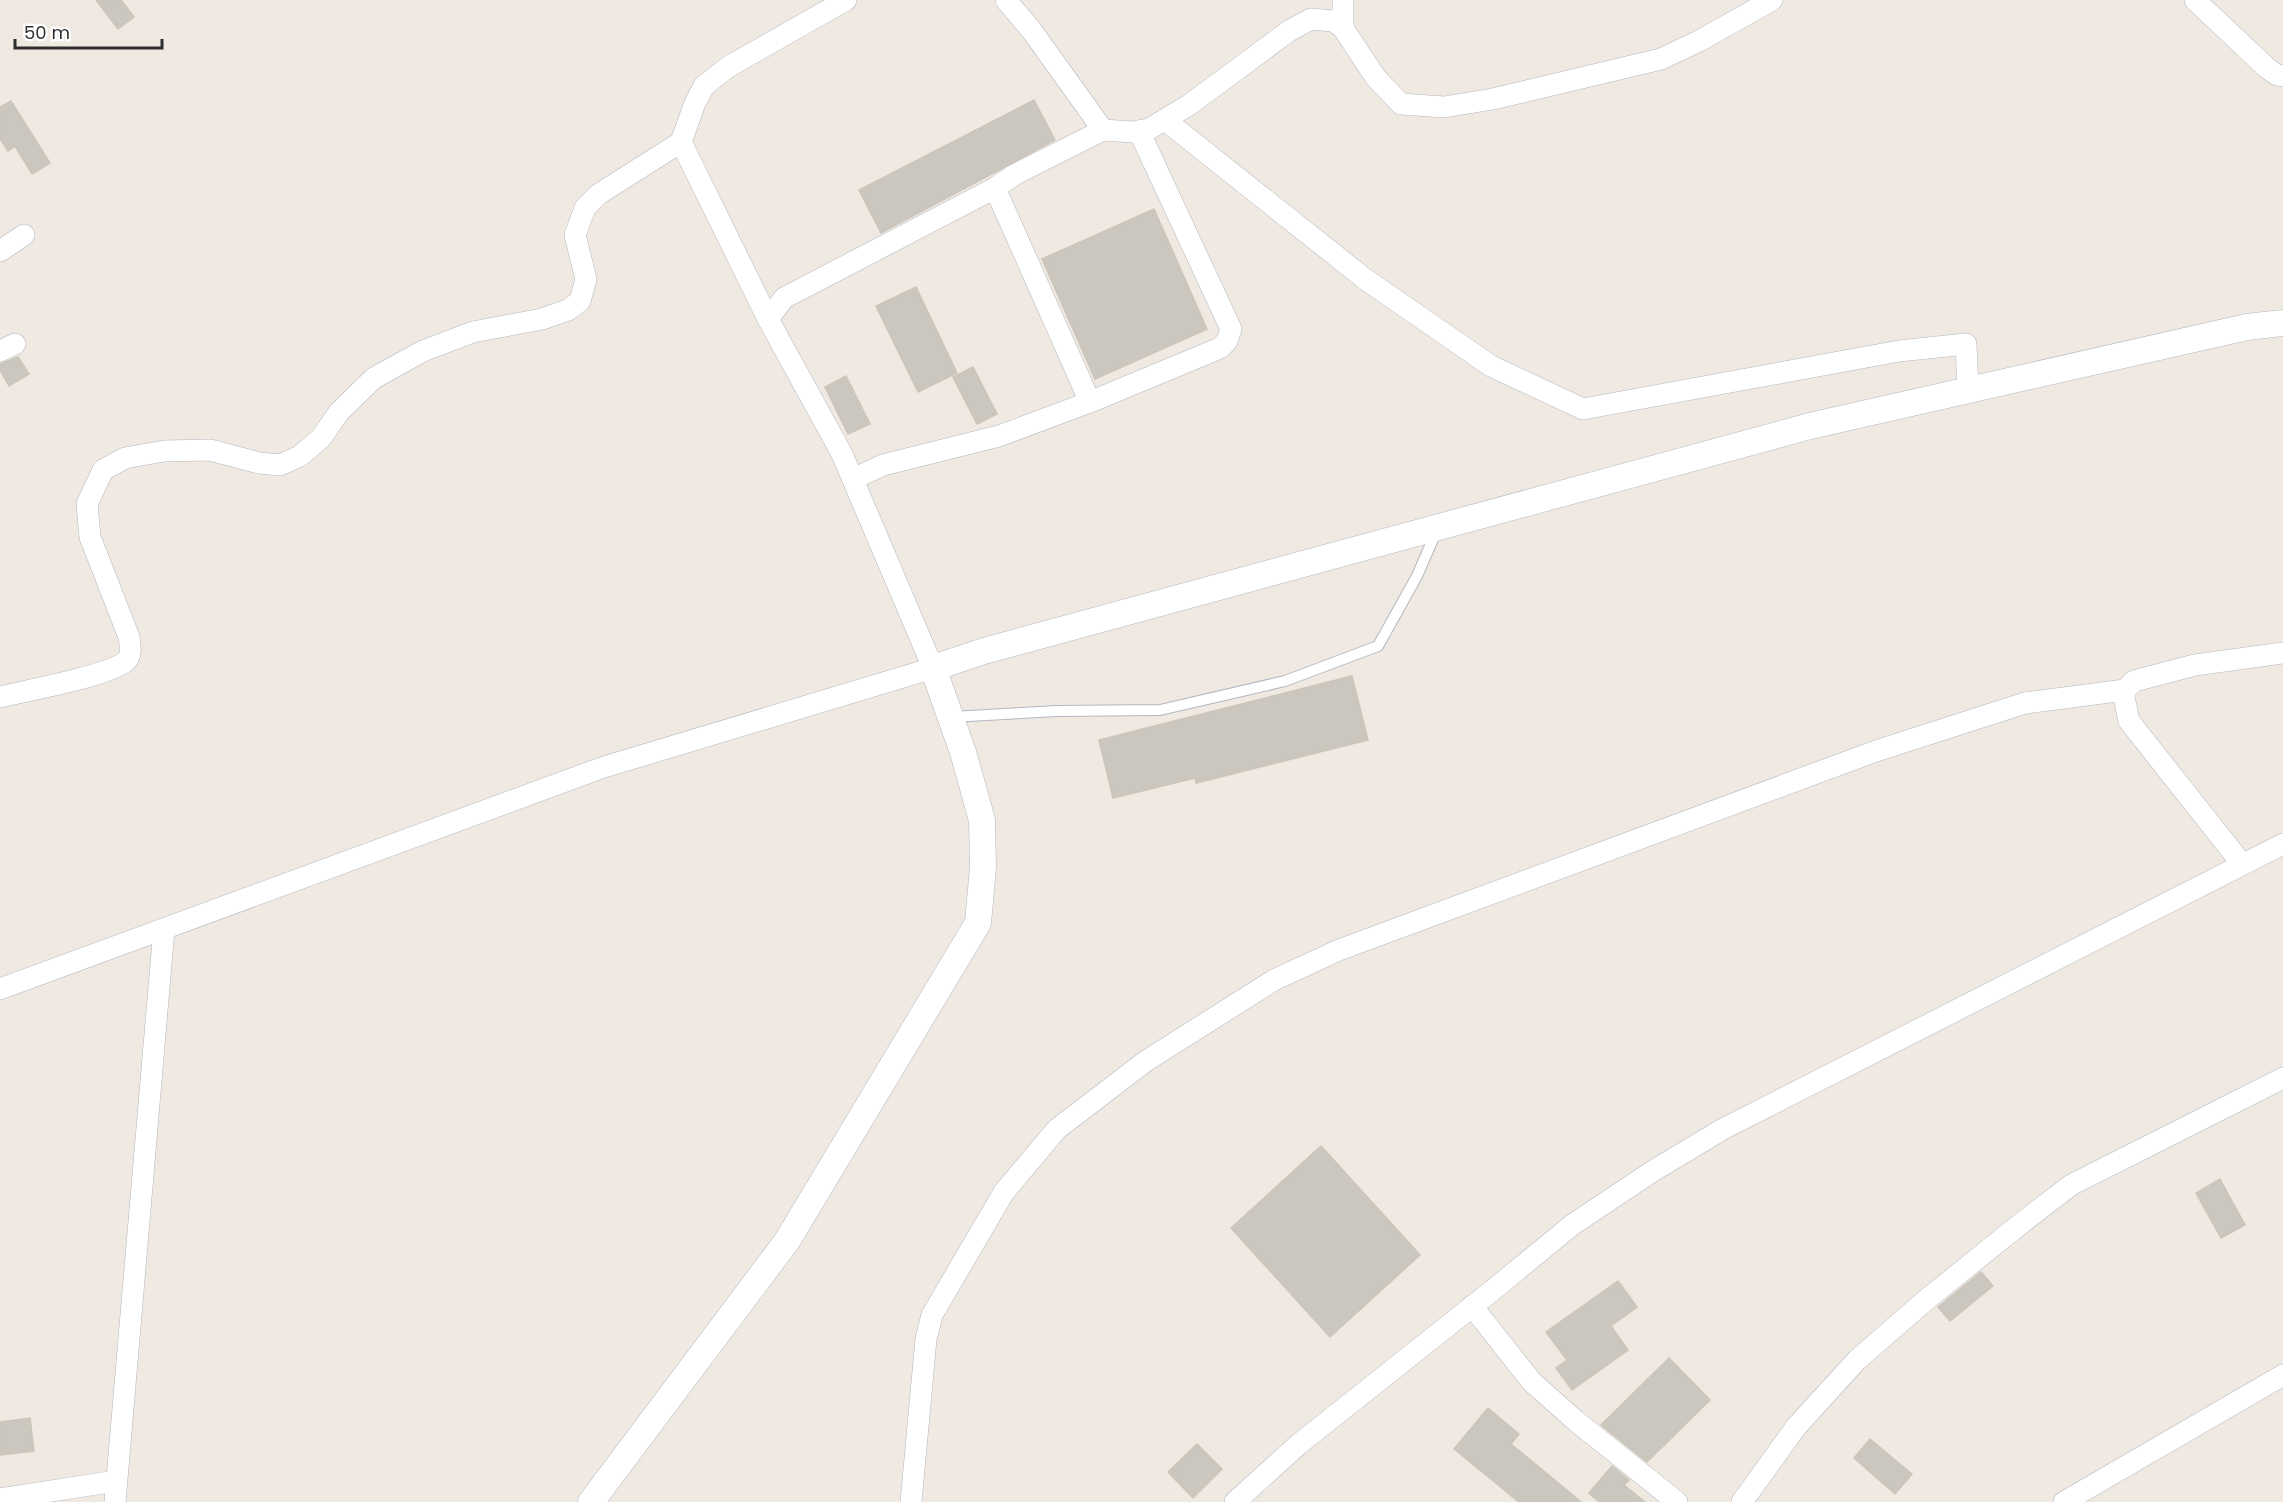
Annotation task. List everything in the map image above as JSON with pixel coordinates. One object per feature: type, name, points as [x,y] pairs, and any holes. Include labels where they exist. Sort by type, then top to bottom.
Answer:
[{"type":"street","points":[[0,697],[110,671],[127,660],[130,653],[129,637],[90,537],[87,504],[103,470],[125,458],[164,451],[210,450],[259,463],[280,465],[300,456],[321,438],[339,412],[374,378],[423,351],[473,332],[542,319],[568,310],[580,301],[586,279],[575,235],[585,208],[599,194],[658,159],[681,142],[695,103],[704,86],[728,67],[846,0]]},
{"type":"street","points":[[1006,0],[1032,31],[1103,130]]},
{"type":"street","points":[[1343,0],[1343,28]]},
{"type":"street","points":[[768,319],[784,298],[1103,130],[1149,129],[1190,105],[1289,30],[1311,19],[1333,21],[1343,28],[1376,78],[1401,104],[1444,107],[1493,99],[1661,59],[1699,41],[1772,0]]},
{"type":"street","points":[[2195,0],[2267,68],[2283,76]]},
{"type":"street","points":[[1165,120],[1365,279],[1491,366],[1583,409],[1899,351],[1966,344],[1968,390]]},
{"type":"street","points":[[853,479],[883,465],[999,436],[1090,402],[1220,348],[1227,340],[1231,329],[1139,131]]},
{"type":"street","points":[[591,1502],[787,1241],[978,923],[983,867],[982,820],[933,668],[842,454],[768,319],[681,142]]},
{"type":"street","points":[[995,188],[1090,402]]},
{"type":"street","points":[[0,251],[24,235]]},
{"type":"street","points":[[0,989],[604,767],[995,648],[1810,426],[2247,327],[2283,323]]},
{"type":"street","points":[[2242,864],[2129,721],[2124,707],[2126,690],[2134,681],[2195,665],[2283,653]]},
{"type":"street","points":[[911,1502],[926,1339],[932,1315],[1004,1192],[1019,1174],[1057,1129],[1146,1061],[1274,980],[1339,951],[1677,823],[1876,751],[2025,703],[2126,690]]},
{"type":"street","points":[[1235,1502],[1299,1443],[1572,1225],[1653,1171],[1723,1129],[2283,844]]},
{"type":"street","points":[[0,1499],[116,1492],[164,928]]},
{"type":"street","points":[[1742,1502],[1796,1427],[1857,1360],[2014,1228],[2071,1185],[2283,1078]]},
{"type":"street","points":[[1473,1306],[1532,1382],[1576,1421],[1677,1502]]},
{"type":"street","points":[[2064,1502],[2283,1375]]},
{"type":"lane","points":[[951,718],[1058,711],[1160,710],[1285,681],[1378,646],[1417,576],[1438,527]]},
{"type":"building","points":[[96,0],[121,0],[134,17],[118,29]]},
{"type":"building","points":[[1034,100],[1055,140],[881,233],[859,190]]},
{"type":"building","points":[[11,101],[50,163],[32,174],[15,146],[8,151],[0,139],[0,107]]},
{"type":"building","points":[[1154,209],[1207,329],[1095,379],[1042,259]]},
{"type":"building","points":[[916,287],[957,373],[918,392],[876,306]]},
{"type":"building","points":[[18,357],[29,374],[9,386],[0,370],[0,364]]},
{"type":"building","points":[[973,367],[997,414],[977,424],[953,377]]},
{"type":"building","points":[[846,376],[870,424],[848,434],[825,387]]},
{"type":"building","points":[[1352,676],[1368,740],[1196,783],[1195,778],[1113,798],[1099,740]]},
{"type":"building","points":[[1321,1146],[1420,1255],[1330,1337],[1231,1228]]},
{"type":"building","points":[[2220,1179],[2245,1225],[2221,1238],[2196,1193]]},
{"type":"building","points":[[1981,1272],[1993,1286],[1950,1321],[1938,1307]]},
{"type":"building","points":[[1618,1281],[1637,1307],[1611,1326],[1628,1350],[1572,1390],[1556,1368],[1567,1360],[1546,1332]]},
{"type":"building","points":[[1669,1358],[1710,1400],[1647,1462],[1601,1425]]},
{"type":"building","points":[[1488,1408],[1519,1434],[1511,1444],[1581,1502],[1519,1502],[1454,1449]]},
{"type":"building","points":[[30,1418],[34,1451],[0,1455],[0,1422]]},
{"type":"building","points":[[1870,1439],[1912,1474],[1895,1494],[1854,1458]]},
{"type":"building","points":[[1197,1444],[1222,1469],[1193,1498],[1168,1472]]},
{"type":"building","points":[[1612,1466],[1629,1480],[1624,1485],[1645,1502],[1599,1502],[1589,1493]]}]
